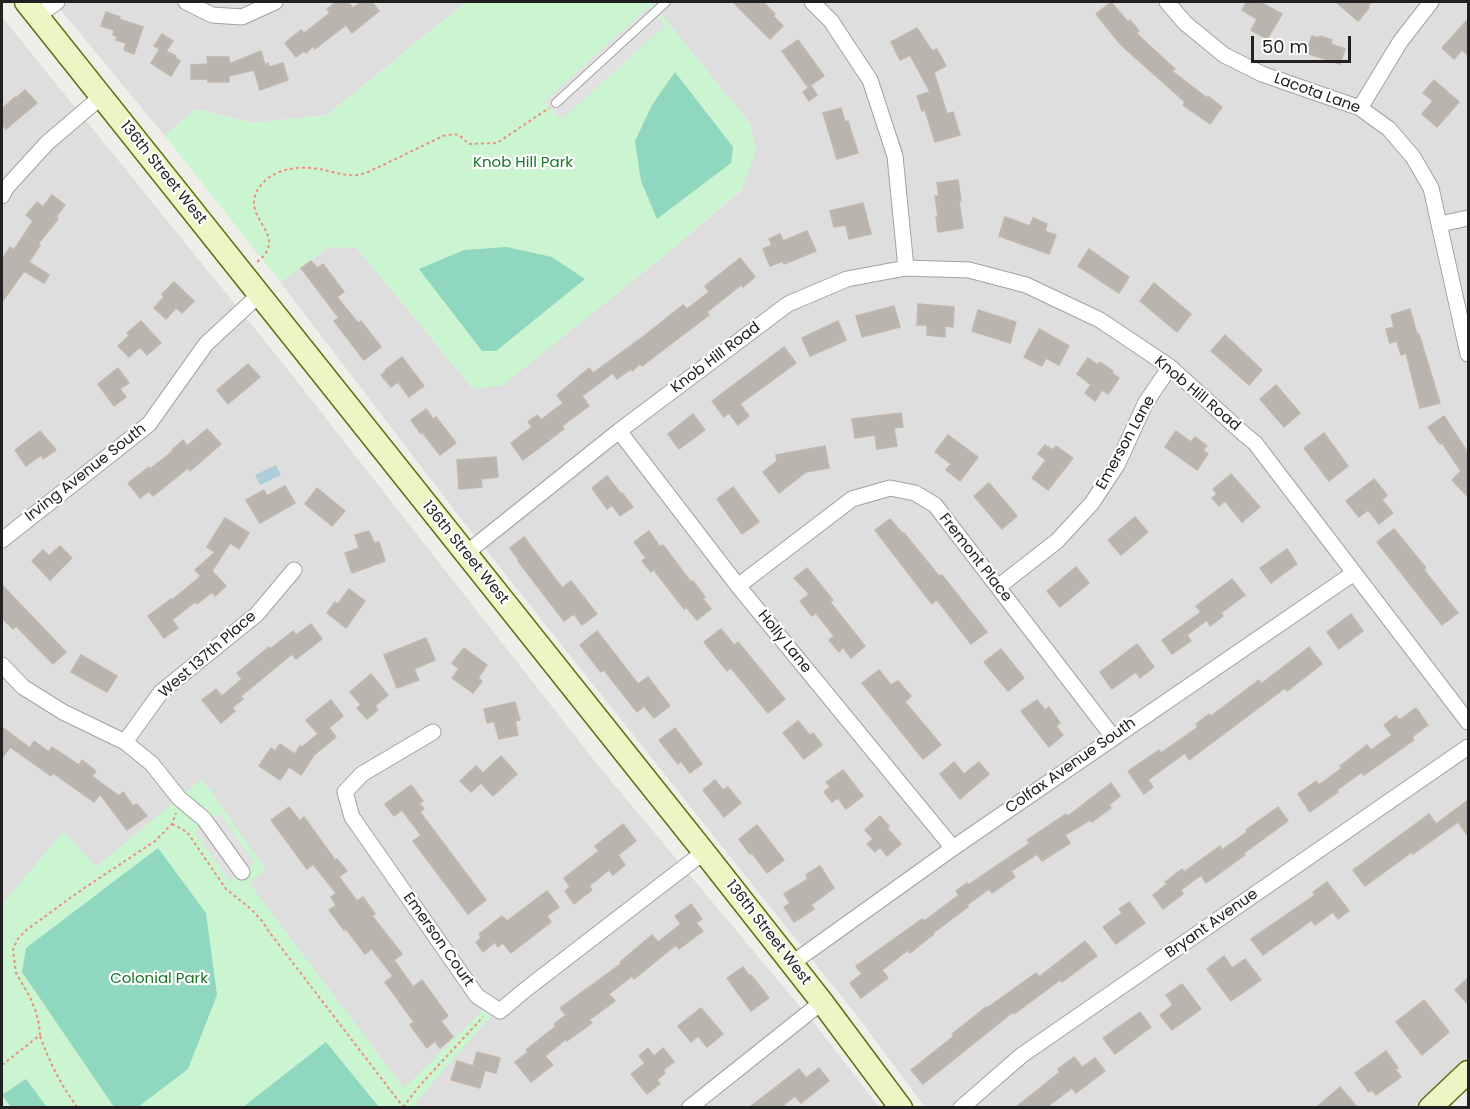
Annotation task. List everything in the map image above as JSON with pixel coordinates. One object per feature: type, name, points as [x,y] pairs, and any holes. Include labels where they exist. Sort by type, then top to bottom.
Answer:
[{"type":"street","points":[[32,9],[57,2]]},
{"type":"street","points":[[186,2],[212,15],[242,17],[275,2]]},
{"type":"street","points":[[812,2],[831,21],[870,80],[895,156],[906,268]]},
{"type":"street","name":"Lacota Lane","points":[[1167,2],[1185,23],[1224,55],[1262,75],[1360,108],[1389,129],[1413,157],[1431,188],[1468,354]]},
{"type":"street","points":[[1360,108],[1400,42],[1431,2]]},
{"type":"street","name":"136th Street West","points":[[32,9],[704,852],[901,1107]]},
{"type":"street","points":[[2,196],[6,188],[47,143],[102,96]]},
{"type":"street","points":[[1440,224],[1468,218]]},
{"type":"street","name":"Knob Hill Road","points":[[465,554],[619,431],[788,304],[847,279],[906,268],[969,270],[1026,285],[1100,320],[1170,367],[1254,443],[1468,722]]},
{"type":"street","name":"Irving Avenue South","points":[[2,540],[149,424],[206,344],[260,294]]},
{"type":"street","name":"Emerson Lane","points":[[998,587],[1057,541],[1092,503],[1116,465],[1146,402],[1170,367]]},
{"type":"street","name":"Holly Lane","points":[[619,431],[738,586],[953,848]]},
{"type":"street","name":"Fremont Place","points":[[738,586],[852,499],[890,488],[915,493],[935,505],[1113,737]]},
{"type":"street","name":"West 137th Place","points":[[124,742],[161,692],[257,614],[294,570]]},
{"type":"street","name":"Colfax Avenue South","points":[[791,964],[953,848],[1354,573]]},
{"type":"street","points":[[2,665],[23,687],[63,712],[124,742],[152,764],[179,798],[204,819],[242,872]]},
{"type":"street","name":"Emerson Court","points":[[433,732],[362,774],[345,792],[352,817],[477,996],[493,1006]]},
{"type":"street","name":"Bryant Avenue","points":[[961,1107],[1022,1055],[1468,747]]},
{"type":"street","points":[[493,1006],[500,1011],[704,852]]},
{"type":"street","points":[[689,1107],[822,1002]]},
{"type":"street","points":[[1430,1107],[1468,1072]]},
{"type":"lane","points":[[556,103],[666,2]]},
{"type":"path","points":[[243,273],[264,256],[270,239],[253,208],[254,198],[262,183],[282,170],[296,167],[321,169],[356,176],[443,136],[454,134],[462,136],[468,144],[497,143],[556,103]]},
{"type":"path","points":[[78,1107],[52,1068],[39,1035],[36,1012],[16,974],[13,950],[17,940],[26,931],[77,893],[155,841],[172,824],[179,798]]},
{"type":"path","points":[[172,824],[187,832],[226,889],[262,921],[404,1107],[422,1083],[493,1006]]},
{"type":"path","points":[[2,1065],[39,1035]]},
{"type":"shaded area","points":[[54,2],[466,2],[327,115],[253,123],[195,109],[165,136]]},
{"type":"shaded area","points":[[651,2],[1468,2],[1468,1058],[1416,1107],[925,1107],[858,1017],[462,520],[280,282],[329,247],[357,248],[473,389],[503,384],[665,255],[742,190],[751,125]]},
{"type":"shaded area","points":[[648,7],[665,26],[561,120],[544,102]]},
{"type":"shaded area","points":[[2,17],[281,361],[601,769],[818,1028],[879,1107],[2,1107]]},
{"type":"shaded area","points":[[220,813],[255,863],[229,881],[194,831]]},
{"type":"green space","name":"Knob Hill Park","points":[[466,2],[651,2],[751,125],[756,151],[741,190],[665,255],[503,385],[473,389],[357,248],[329,247],[280,282],[165,136],[195,109],[253,123],[327,115]]},
{"type":"green space","points":[[675,72],[733,147],[731,163],[657,219],[641,181],[635,141],[652,105]]},
{"type":"green space","points":[[507,247],[552,257],[585,279],[496,351],[482,351],[419,269],[464,250]]},
{"type":"green space","name":"Colonial Park","points":[[202,779],[266,870],[249,883],[404,1088],[489,1004],[497,1009],[416,1102],[421,1107],[2,1108],[2,904],[64,831],[96,867]]},
{"type":"green space","points":[[158,848],[206,913],[217,995],[188,1069],[138,1107],[114,1107],[22,972],[26,948]]},
{"type":"green space","points":[[326,1042],[379,1107],[243,1107]]},
{"type":"green space","points":[[26,1079],[46,1106],[11,1107],[2,1095]]},
{"type":"water","points":[[276,465],[281,475],[260,485],[255,475]]},
{"type":"building","points":[[336,2],[348,2],[353,8],[361,2],[372,2],[379,11],[352,33],[346,25],[315,49],[313,46],[306,53],[304,51],[296,57],[285,43],[301,30],[304,33],[330,13],[327,9]]},
{"type":"building","points":[[733,2],[763,2],[783,26],[770,39]]},
{"type":"building","points":[[1111,2],[1139,31],[1136,33],[1175,69],[1172,71],[1222,107],[1210,124],[1183,105],[1185,102],[1121,45],[1096,14]]},
{"type":"building","points":[[1247,2],[1260,2],[1282,14],[1267,39],[1251,30],[1257,19],[1242,10]]},
{"type":"building","points":[[1336,2],[1372,2],[1358,21]]},
{"type":"building","points":[[106,12],[143,27],[134,54],[124,50],[126,43],[116,40],[118,37],[113,35],[114,30],[101,26]]},
{"type":"building","points":[[1468,19],[1468,55],[1462,50],[1454,59],[1442,48]]},
{"type":"building","points":[[917,28],[932,51],[937,49],[946,66],[934,72],[947,114],[953,112],[960,135],[935,142],[925,110],[922,111],[917,96],[930,92],[910,55],[900,60],[891,42]]},
{"type":"building","points":[[162,34],[173,41],[166,51],[180,61],[171,76],[151,63],[160,49],[154,46]]},
{"type":"building","points":[[1312,36],[1332,40],[1331,44],[1345,49],[1340,64],[1306,53]]},
{"type":"building","points":[[798,40],[824,76],[808,87],[782,51]]},
{"type":"building","points":[[261,51],[265,65],[268,63],[269,67],[283,63],[288,80],[260,90],[254,70],[229,76],[229,82],[191,79],[191,65],[208,64],[207,57],[229,57],[229,64]]},
{"type":"building","points":[[1434,80],[1459,102],[1437,127],[1422,114],[1433,101],[1423,93]]},
{"type":"building","points":[[811,86],[817,95],[809,101],[803,92]]},
{"type":"building","points":[[25,90],[37,103],[6,129],[2,124],[2,109]]},
{"type":"building","points":[[841,108],[845,122],[848,121],[858,153],[837,159],[823,113]]},
{"type":"building","points":[[958,180],[963,228],[938,232],[935,196],[939,196],[937,183]]},
{"type":"building","points":[[52,195],[65,205],[56,217],[58,219],[38,244],[40,245],[29,262],[49,275],[44,283],[24,271],[2,302],[2,260],[10,247],[14,250],[33,221],[26,215],[37,202],[43,207]]},
{"type":"building","points":[[863,203],[871,234],[849,239],[846,225],[834,227],[830,211]]},
{"type":"building","points":[[1005,217],[1030,226],[1033,218],[1047,224],[1045,231],[1056,235],[1049,254],[999,236]]},
{"type":"building","points":[[807,231],[816,251],[784,264],[783,261],[770,266],[763,249],[772,245],[769,239],[780,234],[783,241]]},
{"type":"building","points":[[1089,249],[1129,277],[1119,293],[1078,266]]},
{"type":"building","points":[[740,258],[755,277],[743,287],[741,285],[707,312],[709,315],[642,366],[640,364],[617,379],[613,373],[582,396],[589,406],[562,426],[564,429],[523,460],[511,443],[532,427],[528,422],[537,415],[541,420],[563,403],[557,395],[589,368],[593,373],[683,305],[687,309],[709,292],[705,286]]},
{"type":"building","points":[[311,261],[317,268],[323,264],[344,292],[337,297],[358,323],[361,321],[381,347],[364,360],[334,321],[339,318],[301,268]]},
{"type":"building","points":[[174,282],[194,301],[182,313],[176,308],[166,319],[154,308],[164,297],[162,294]]},
{"type":"building","points":[[1154,283],[1191,314],[1177,332],[1140,301]]},
{"type":"building","points":[[918,304],[954,307],[953,327],[945,326],[945,337],[927,335],[927,325],[917,325]]},
{"type":"building","points":[[894,306],[900,327],[862,337],[856,316]]},
{"type":"building","points":[[1410,309],[1440,403],[1420,408],[1406,353],[1401,355],[1397,341],[1390,343],[1386,329],[1394,327],[1391,315]]},
{"type":"building","points":[[978,310],[1016,322],[1010,343],[972,331]]},
{"type":"building","points":[[141,321],[161,343],[147,355],[140,347],[129,357],[118,346],[129,336],[127,333]]},
{"type":"building","points":[[838,321],[846,340],[810,356],[802,338]]},
{"type":"building","points":[[1039,329],[1069,346],[1059,365],[1046,358],[1042,366],[1024,357]]},
{"type":"building","points":[[1225,335],[1262,370],[1249,385],[1211,351]]},
{"type":"building","points":[[784,347],[796,363],[740,404],[749,416],[738,425],[729,413],[724,417],[712,401]]},
{"type":"building","points":[[402,357],[424,386],[409,397],[398,382],[391,387],[381,375]]},
{"type":"building","points":[[1088,358],[1098,365],[1100,362],[1119,378],[1108,394],[1102,390],[1095,401],[1085,393],[1091,385],[1077,374]]},
{"type":"building","points":[[248,364],[260,377],[228,404],[217,390]]},
{"type":"building","points":[[118,368],[129,383],[120,389],[126,397],[114,406],[98,384]]},
{"type":"building","points":[[1276,385],[1300,413],[1284,427],[1260,399]]},
{"type":"building","points":[[426,409],[433,419],[436,417],[456,443],[440,455],[411,420]]},
{"type":"building","points":[[901,413],[903,427],[894,428],[897,446],[877,449],[875,435],[855,438],[852,419]]},
{"type":"building","points":[[693,414],[705,430],[679,449],[668,434]]},
{"type":"building","points":[[1444,416],[1468,453],[1468,497],[1452,480],[1461,471],[1428,427]]},
{"type":"building","points":[[207,429],[221,444],[190,471],[188,468],[153,496],[149,491],[140,498],[128,483],[149,467],[150,469],[183,440],[187,446]]},
{"type":"building","points":[[40,431],[56,450],[43,459],[41,455],[26,466],[15,450]]},
{"type":"building","points":[[1176,431],[1191,442],[1195,437],[1207,446],[1203,450],[1208,454],[1197,470],[1165,447]]},
{"type":"building","points":[[1324,433],[1348,466],[1329,481],[1304,448]]},
{"type":"building","points":[[948,435],[978,457],[960,481],[946,470],[951,464],[935,452]]},
{"type":"building","points":[[1045,445],[1053,450],[1056,446],[1073,458],[1048,490],[1032,478],[1046,460],[1038,454]]},
{"type":"building","points":[[825,446],[829,468],[806,472],[779,493],[763,472],[777,461],[776,455]]},
{"type":"building","points":[[496,457],[498,477],[481,479],[482,487],[459,489],[457,460]]},
{"type":"building","points":[[1231,474],[1260,507],[1242,522],[1225,501],[1219,506],[1212,498],[1217,494],[1213,489]]},
{"type":"building","points":[[607,476],[633,507],[620,516],[612,505],[607,509],[592,488]]},
{"type":"building","points":[[1374,479],[1387,495],[1382,500],[1393,513],[1379,524],[1368,510],[1359,517],[1346,501]]},
{"type":"building","points":[[989,483],[1017,516],[1002,529],[974,496]]},
{"type":"building","points":[[285,486],[295,503],[260,523],[246,500],[264,490],[267,496]]},
{"type":"building","points":[[733,487],[759,522],[742,534],[717,499]]},
{"type":"building","points":[[317,488],[345,511],[332,526],[305,504]]},
{"type":"building","points":[[1135,517],[1148,532],[1121,555],[1108,540]]},
{"type":"building","points":[[225,518],[249,533],[239,549],[230,543],[212,571],[226,586],[215,596],[212,592],[197,604],[195,602],[172,620],[178,628],[164,638],[148,616],[201,576],[195,570],[215,552],[207,547]]},
{"type":"building","points":[[890,519],[939,576],[942,575],[987,632],[971,644],[937,600],[932,604],[875,530]]},
{"type":"building","points":[[1394,529],[1426,568],[1424,570],[1458,613],[1442,625],[1377,542]]},
{"type":"building","points":[[369,531],[374,543],[379,542],[385,561],[352,573],[345,553],[359,548],[355,535]]},
{"type":"building","points":[[649,531],[660,547],[663,545],[705,597],[703,599],[711,609],[697,620],[686,607],[684,609],[654,570],[651,572],[642,561],[646,558],[634,542]]},
{"type":"building","points":[[524,537],[562,588],[571,581],[597,614],[582,625],[574,614],[564,621],[510,548]]},
{"type":"building","points":[[60,546],[72,558],[50,580],[32,561],[43,550],[49,556]]},
{"type":"building","points":[[1287,549],[1297,564],[1271,583],[1260,568]]},
{"type":"building","points":[[1076,567],[1089,583],[1060,607],[1047,591]]},
{"type":"building","points":[[807,568],[833,600],[830,602],[865,646],[851,658],[843,647],[839,652],[829,640],[834,636],[816,613],[812,616],[800,601],[809,594],[794,578]]},
{"type":"building","points":[[1232,579],[1245,595],[1221,613],[1223,616],[1210,626],[1207,620],[1187,635],[1191,641],[1172,654],[1162,640],[1201,612],[1196,606]]},
{"type":"building","points":[[2,585],[66,652],[53,664],[16,626],[13,629],[2,618]]},
{"type":"building","points":[[349,589],[365,601],[346,628],[327,613],[335,602],[338,604]]},
{"type":"building","points":[[1351,614],[1363,631],[1339,649],[1327,632]]},
{"type":"building","points":[[311,624],[322,639],[296,659],[292,654],[241,696],[243,699],[232,708],[235,711],[221,723],[202,700],[216,689],[222,696],[242,679],[237,673],[269,647],[270,649],[293,631],[296,635]]},
{"type":"building","points":[[721,629],[734,645],[738,642],[785,699],[768,713],[731,668],[727,671],[704,642]]},
{"type":"building","points":[[597,631],[638,684],[648,677],[670,706],[654,718],[644,706],[637,712],[604,670],[601,672],[580,645]]},
{"type":"building","points":[[426,638],[435,660],[414,669],[419,680],[397,688],[384,655]]},
{"type":"building","points":[[1137,644],[1154,667],[1140,678],[1136,672],[1112,689],[1100,672]]},
{"type":"building","points":[[1309,647],[1322,664],[1287,691],[1285,688],[1189,760],[1185,753],[1148,780],[1153,787],[1144,794],[1128,771],[1159,750],[1161,753],[1198,727],[1196,724],[1209,714],[1211,716],[1259,680],[1261,684]]},
{"type":"building","points":[[464,648],[487,665],[478,678],[482,681],[473,693],[452,678],[459,669],[452,663]]},
{"type":"building","points":[[1001,649],[1024,678],[1008,691],[984,662]]},
{"type":"building","points":[[81,655],[117,676],[107,692],[71,672]]},
{"type":"building","points":[[879,670],[891,685],[898,681],[911,696],[905,702],[941,745],[923,759],[862,683]]},
{"type":"building","points":[[371,674],[388,695],[375,706],[378,710],[367,719],[357,708],[361,705],[350,692]]},
{"type":"building","points":[[331,700],[343,716],[329,728],[336,737],[314,755],[301,775],[289,767],[280,780],[259,766],[271,748],[275,751],[280,744],[295,754],[300,746],[302,747],[318,734],[306,720]]},
{"type":"building","points":[[1037,700],[1045,710],[1049,707],[1060,723],[1056,726],[1063,735],[1049,747],[1021,711]]},
{"type":"building","points":[[515,702],[520,720],[515,721],[518,735],[499,739],[494,721],[487,723],[484,709]]},
{"type":"building","points":[[1416,708],[1428,725],[1412,737],[1414,740],[1364,775],[1362,772],[1310,812],[1298,794],[1316,781],[1319,785],[1367,745],[1371,750],[1392,735],[1384,725],[1396,716],[1399,720]]},
{"type":"building","points":[[798,721],[810,735],[813,733],[822,745],[804,759],[783,733]]},
{"type":"building","points":[[2,727],[30,748],[34,741],[49,752],[52,747],[79,765],[82,760],[96,771],[92,776],[119,796],[123,792],[133,806],[137,804],[147,816],[127,830],[100,794],[94,802],[53,773],[51,776],[10,747],[2,758]]},
{"type":"building","points":[[675,728],[702,764],[690,773],[681,761],[678,764],[659,740]]},
{"type":"building","points":[[501,756],[517,774],[493,796],[481,783],[471,792],[460,781],[476,766],[483,773]]},
{"type":"building","points":[[954,762],[964,774],[979,762],[989,774],[960,799],[940,774]]},
{"type":"building","points":[[843,770],[863,796],[846,809],[838,798],[832,802],[824,792],[830,787],[826,782]]},
{"type":"building","points":[[715,780],[723,790],[728,787],[741,803],[724,817],[703,790]]},
{"type":"building","points":[[1111,783],[1120,796],[1109,805],[1111,808],[1092,822],[1090,820],[1065,835],[1070,843],[1042,861],[1037,854],[1011,871],[1015,877],[992,893],[989,889],[910,953],[908,950],[882,970],[888,978],[861,998],[850,983],[862,974],[856,966],[922,919],[924,921],[959,895],[956,891],[1030,843],[1027,840],[1066,814],[1068,816]]},
{"type":"building","points":[[411,785],[423,801],[419,803],[424,809],[420,812],[486,900],[468,914],[413,841],[421,835],[402,810],[394,816],[385,804]]},
{"type":"building","points":[[1468,800],[1468,836],[1458,822],[1365,886],[1353,870],[1429,814],[1436,824]]},
{"type":"building","points":[[289,807],[300,821],[304,817],[335,860],[337,859],[347,871],[339,877],[357,901],[363,897],[375,914],[372,916],[402,954],[394,960],[413,987],[422,980],[448,1016],[441,1021],[453,1037],[440,1048],[435,1041],[427,1048],[410,1025],[414,1022],[385,982],[393,976],[372,949],[365,954],[346,929],[344,930],[329,910],[336,905],[331,897],[336,893],[313,864],[307,869],[271,820]]},
{"type":"building","points":[[1278,807],[1288,821],[1206,883],[1201,875],[1181,890],[1183,894],[1163,909],[1153,895],[1167,884],[1165,882],[1182,869],[1184,872],[1220,846],[1222,850]]},
{"type":"building","points":[[880,816],[901,844],[887,856],[880,847],[875,852],[867,844],[873,839],[865,830]]},
{"type":"building","points":[[623,824],[636,841],[618,855],[625,865],[613,875],[609,870],[589,886],[592,890],[574,904],[565,891],[570,887],[564,878],[599,851],[595,846]]},
{"type":"building","points":[[757,825],[784,860],[767,873],[739,839]]},
{"type":"building","points":[[820,866],[834,888],[811,905],[814,909],[794,922],[784,907],[790,903],[784,894],[808,879],[806,875]]},
{"type":"building","points":[[1327,882],[1349,911],[1338,919],[1333,912],[1315,925],[1312,920],[1263,955],[1251,939],[1315,895],[1313,892]]},
{"type":"building","points":[[547,891],[559,907],[547,916],[551,922],[511,953],[503,943],[498,947],[495,942],[483,952],[476,942],[481,938],[479,934],[502,916],[507,921]]},
{"type":"building","points":[[1129,902],[1145,923],[1116,944],[1103,927],[1122,913],[1119,909]]},
{"type":"building","points":[[691,904],[702,919],[696,923],[703,931],[679,949],[676,945],[634,979],[632,976],[609,994],[615,1001],[589,1020],[592,1023],[567,1041],[566,1039],[545,1056],[553,1065],[531,1082],[515,1062],[566,1015],[560,1008],[622,963],[620,962],[652,935],[658,942],[681,924],[675,916]]},
{"type":"building","points":[[1085,941],[1097,956],[1062,982],[1060,980],[1014,1014],[1013,1012],[923,1084],[911,1070],[986,1007],[1036,973],[1039,977]]},
{"type":"building","points":[[1224,956],[1232,968],[1245,959],[1261,980],[1231,1001],[1207,969]]},
{"type":"building","points":[[743,967],[769,998],[751,1011],[727,978]]},
{"type":"building","points":[[1468,978],[1468,1004],[1455,990]]},
{"type":"building","points":[[1182,984],[1201,1009],[1172,1030],[1160,1015],[1173,1005],[1166,995]]},
{"type":"building","points":[[1424,1000],[1449,1032],[1422,1055],[1396,1022]]},
{"type":"building","points":[[701,1008],[723,1034],[707,1047],[698,1036],[691,1042],[678,1026]]},
{"type":"building","points":[[1140,1012],[1151,1027],[1115,1054],[1103,1038]]},
{"type":"building","points":[[648,1048],[654,1056],[663,1048],[674,1062],[663,1070],[665,1073],[657,1080],[660,1084],[647,1094],[631,1074],[645,1063],[639,1056]]},
{"type":"building","points":[[1386,1051],[1398,1068],[1395,1069],[1401,1077],[1376,1095],[1372,1090],[1369,1092],[1355,1073]]},
{"type":"building","points":[[477,1052],[500,1058],[496,1073],[485,1070],[480,1088],[451,1080],[457,1061],[473,1066]]},
{"type":"building","points":[[1074,1057],[1082,1067],[1095,1058],[1105,1071],[1076,1093],[1072,1088],[1047,1107],[1016,1107],[1060,1072],[1058,1069]]},
{"type":"building","points":[[819,1068],[829,1081],[801,1103],[795,1096],[781,1107],[750,1107],[799,1069],[806,1078]]},
{"type":"building","points":[[1340,1087],[1357,1107],[1317,1107]]}]
